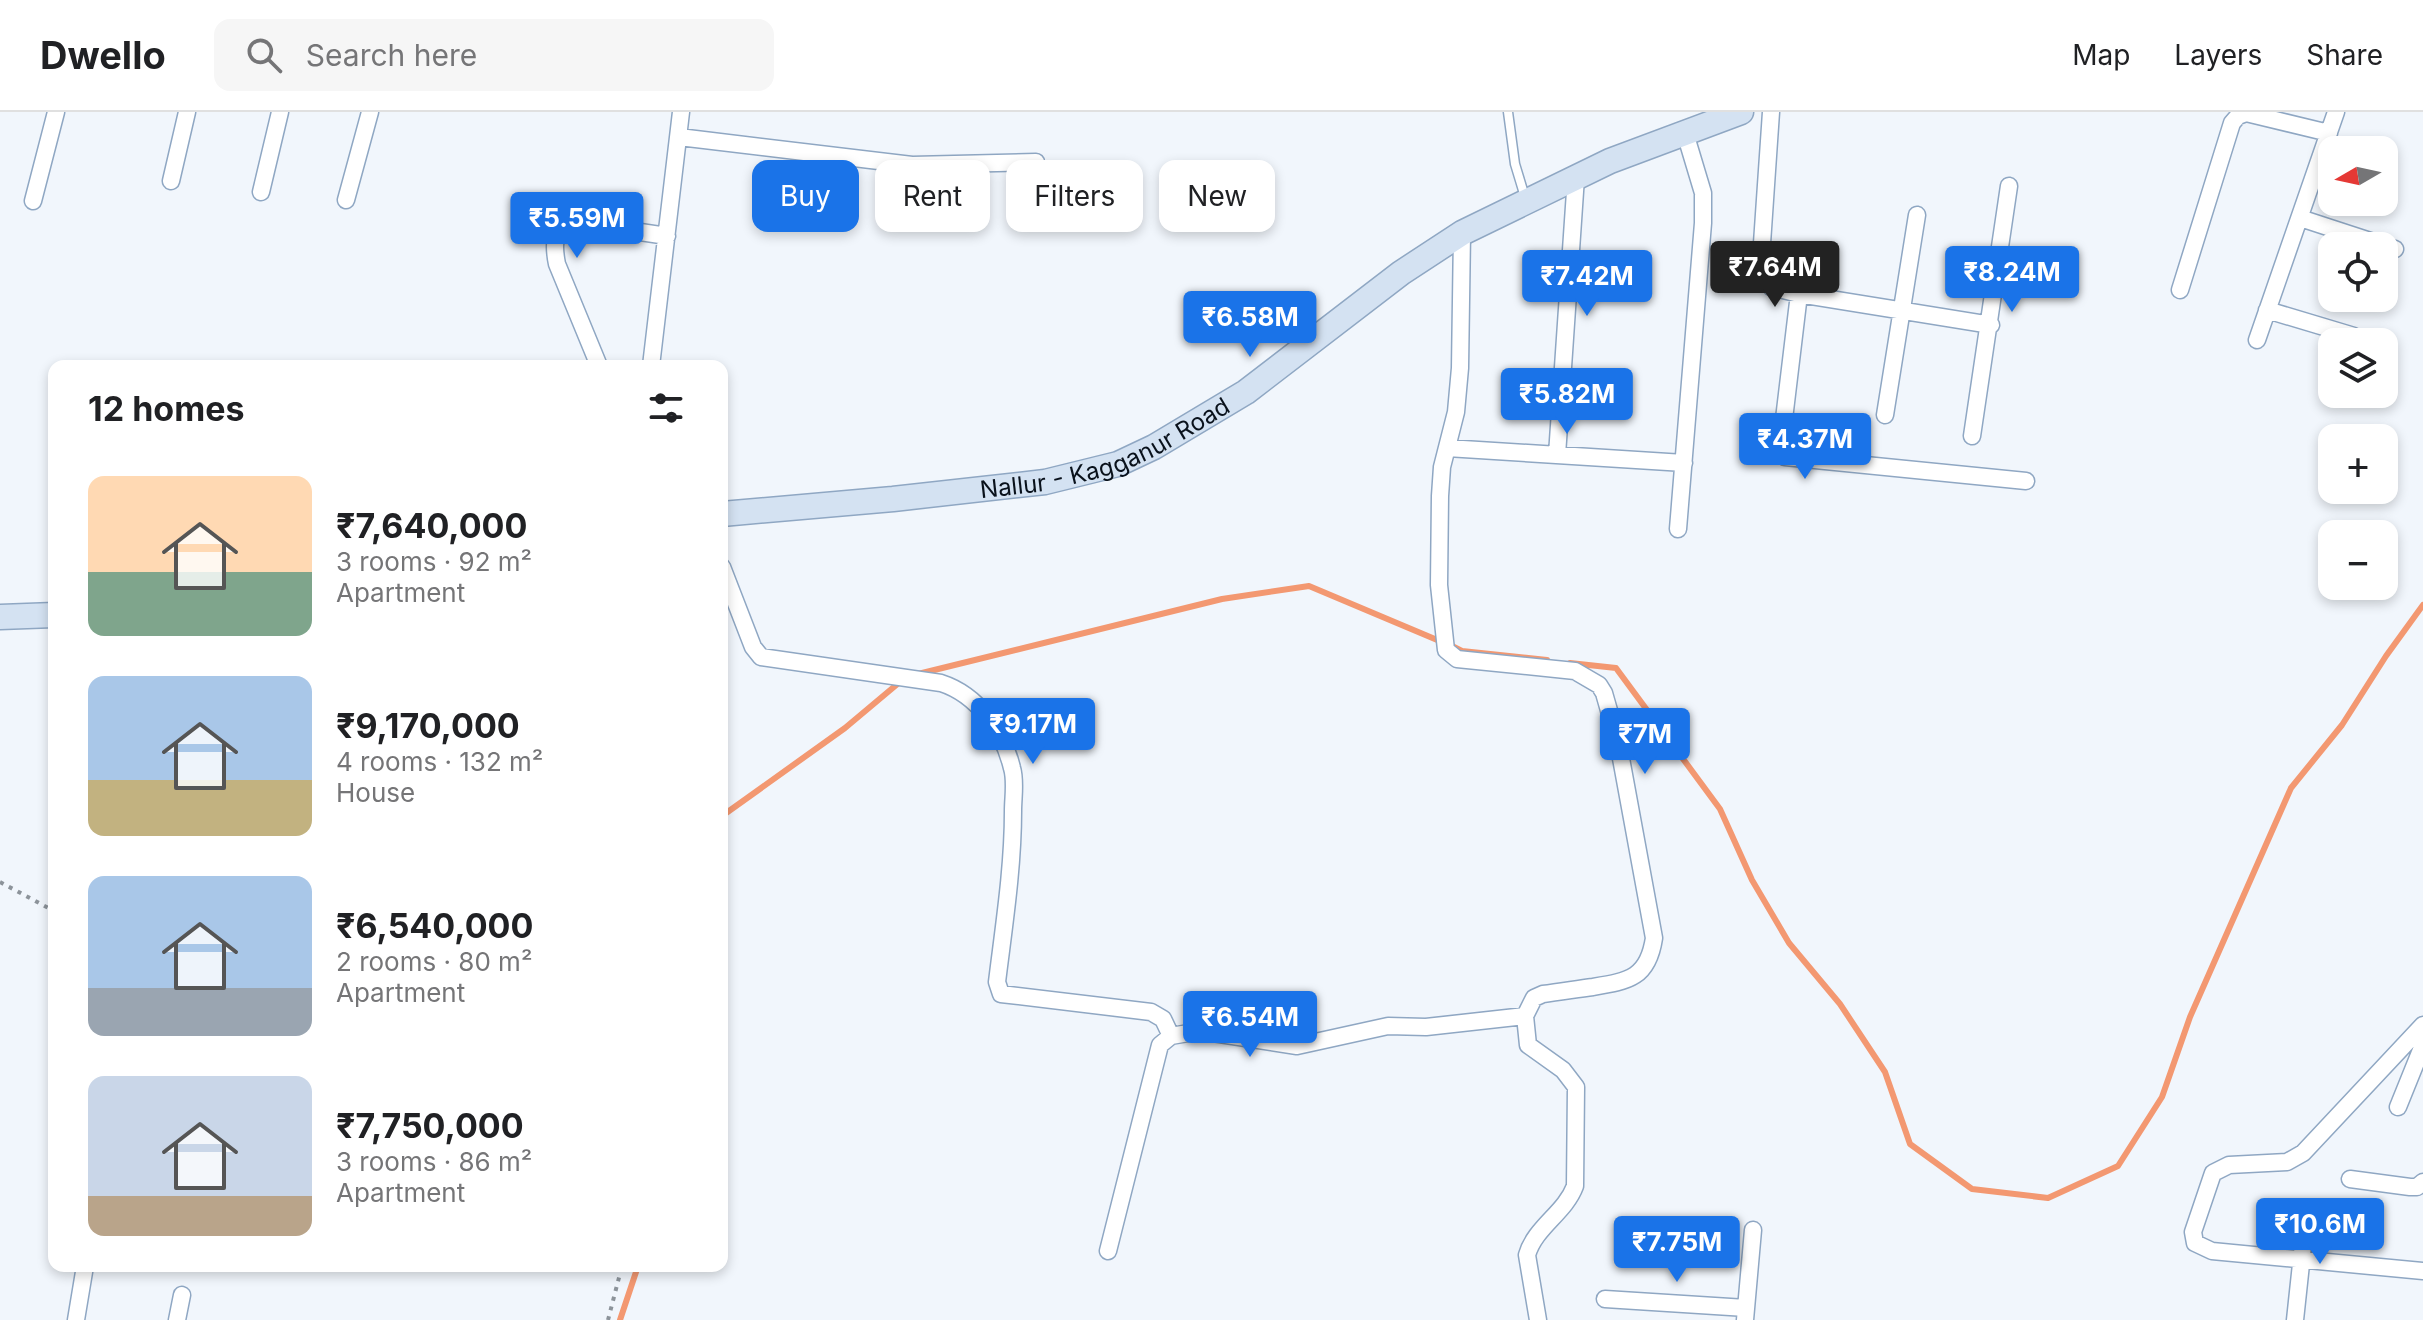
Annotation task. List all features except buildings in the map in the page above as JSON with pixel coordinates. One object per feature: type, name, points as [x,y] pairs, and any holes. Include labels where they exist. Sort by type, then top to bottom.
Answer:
[{"type":"main road","name":"Nallur - Kagganur Road","points":[[728,513],[1045,482],[1118,464],[1154,447],[1246,392],[1401,273],[1462,233],[1610,161],[1741,112]]},
{"type":"main road","points":[[0,617],[48,615]]},
{"type":"street","points":[[33,201],[56,112]]},
{"type":"street","points":[[171,181],[187,112]]},
{"type":"street","points":[[261,192],[280,112]]},
{"type":"street","points":[[346,200],[370,112]]},
{"type":"street","points":[[652,360],[681,112]]},
{"type":"street","points":[[1771,112],[1761,272],[1771,287],[1991,325]]},
{"type":"street","points":[[2257,340],[2336,112]]},
{"type":"street","points":[[2180,290],[2232,123],[2238,116],[2246,113],[2329,133]]},
{"type":"street","points":[[1678,529],[1703,193],[1685,133]]},
{"type":"street","points":[[679,137],[912,165],[1006,163]]},
{"type":"street","points":[[1557,455],[1576,177]]},
{"type":"street","points":[[1972,436],[1991,325],[2009,186]]},
{"type":"street","points":[[1885,415],[1917,215]]},
{"type":"street","points":[[2300,218],[2343,232]]},
{"type":"street","points":[[597,360],[557,264],[554,249],[557,232],[564,224],[580,223],[667,236]]},
{"type":"street","points":[[1462,233],[1460,368],[1456,412],[1442,467],[1440,511],[1439,585],[1446,650],[1457,659],[1575,671],[1599,685],[1618,742],[1654,938],[1653,950],[1639,974],[1625,982],[1543,994],[1534,998],[1525,1016],[1528,1045],[1563,1070],[1576,1087],[1575,1186],[1571,1198],[1530,1245],[1527,1255],[1538,1320]]},
{"type":"street","points":[[1799,294],[1780,452],[1785,457],[2026,481]]},
{"type":"street","points":[[2267,310],[2327,328]]},
{"type":"street","points":[[1447,448],[1684,463]]},
{"type":"street","points":[[728,582],[753,647],[761,657],[941,683],[959,689],[974,701],[999,732],[1014,772],[1012,857],[997,982],[1001,994],[1151,1012],[1163,1019],[1171,1036]]},
{"type":"street","points":[[1108,1251],[1160,1045],[1171,1036],[1210,1031],[1297,1046],[1388,1026],[1426,1027],[1525,1016]]},
{"type":"street","points":[[2423,1025],[2303,1153],[2287,1162],[2229,1165],[2213,1173],[2193,1232],[2195,1243],[2212,1251],[2423,1271]]},
{"type":"street","points":[[2398,1107],[2423,1045]]},
{"type":"street","points":[[2350,1179],[2410,1187],[2417,1187],[2423,1182]]},
{"type":"street","points":[[2295,1320],[2307,1208]]},
{"type":"street","points":[[1605,1299],[1746,1314],[1753,1230]]},
{"type":"street","points":[[76,1320],[84,1272]]},
{"type":"street","points":[[177,1320],[182,1295]]},
{"type":"street","points":[[1647,1320],[1648,1302]]},
{"type":"lane","points":[[1508,112],[1515,164],[1526,202]]},
{"type":"path","points":[[0,882],[48,908]]},
{"type":"path","points":[[608,1320],[620,1272]]},
{"type":"waterway","points":[[918,674],[1222,599],[1309,586],[1442,642]]},
{"type":"waterway","points":[[1570,663],[1616,668],[1720,809],[1752,880],[1789,943],[1840,1004],[1885,1072],[1910,1144],[1972,1189],[2048,1198],[2118,1166],[2162,1097],[2190,1017],[2291,788],[2342,725],[2423,605]]},
{"type":"waterway","points":[[1452,646],[1462,651],[1547,660]]},
{"type":"waterway","points":[[728,812],[845,728],[901,681]]},
{"type":"waterway","points":[[620,1320],[636,1272]]}]
